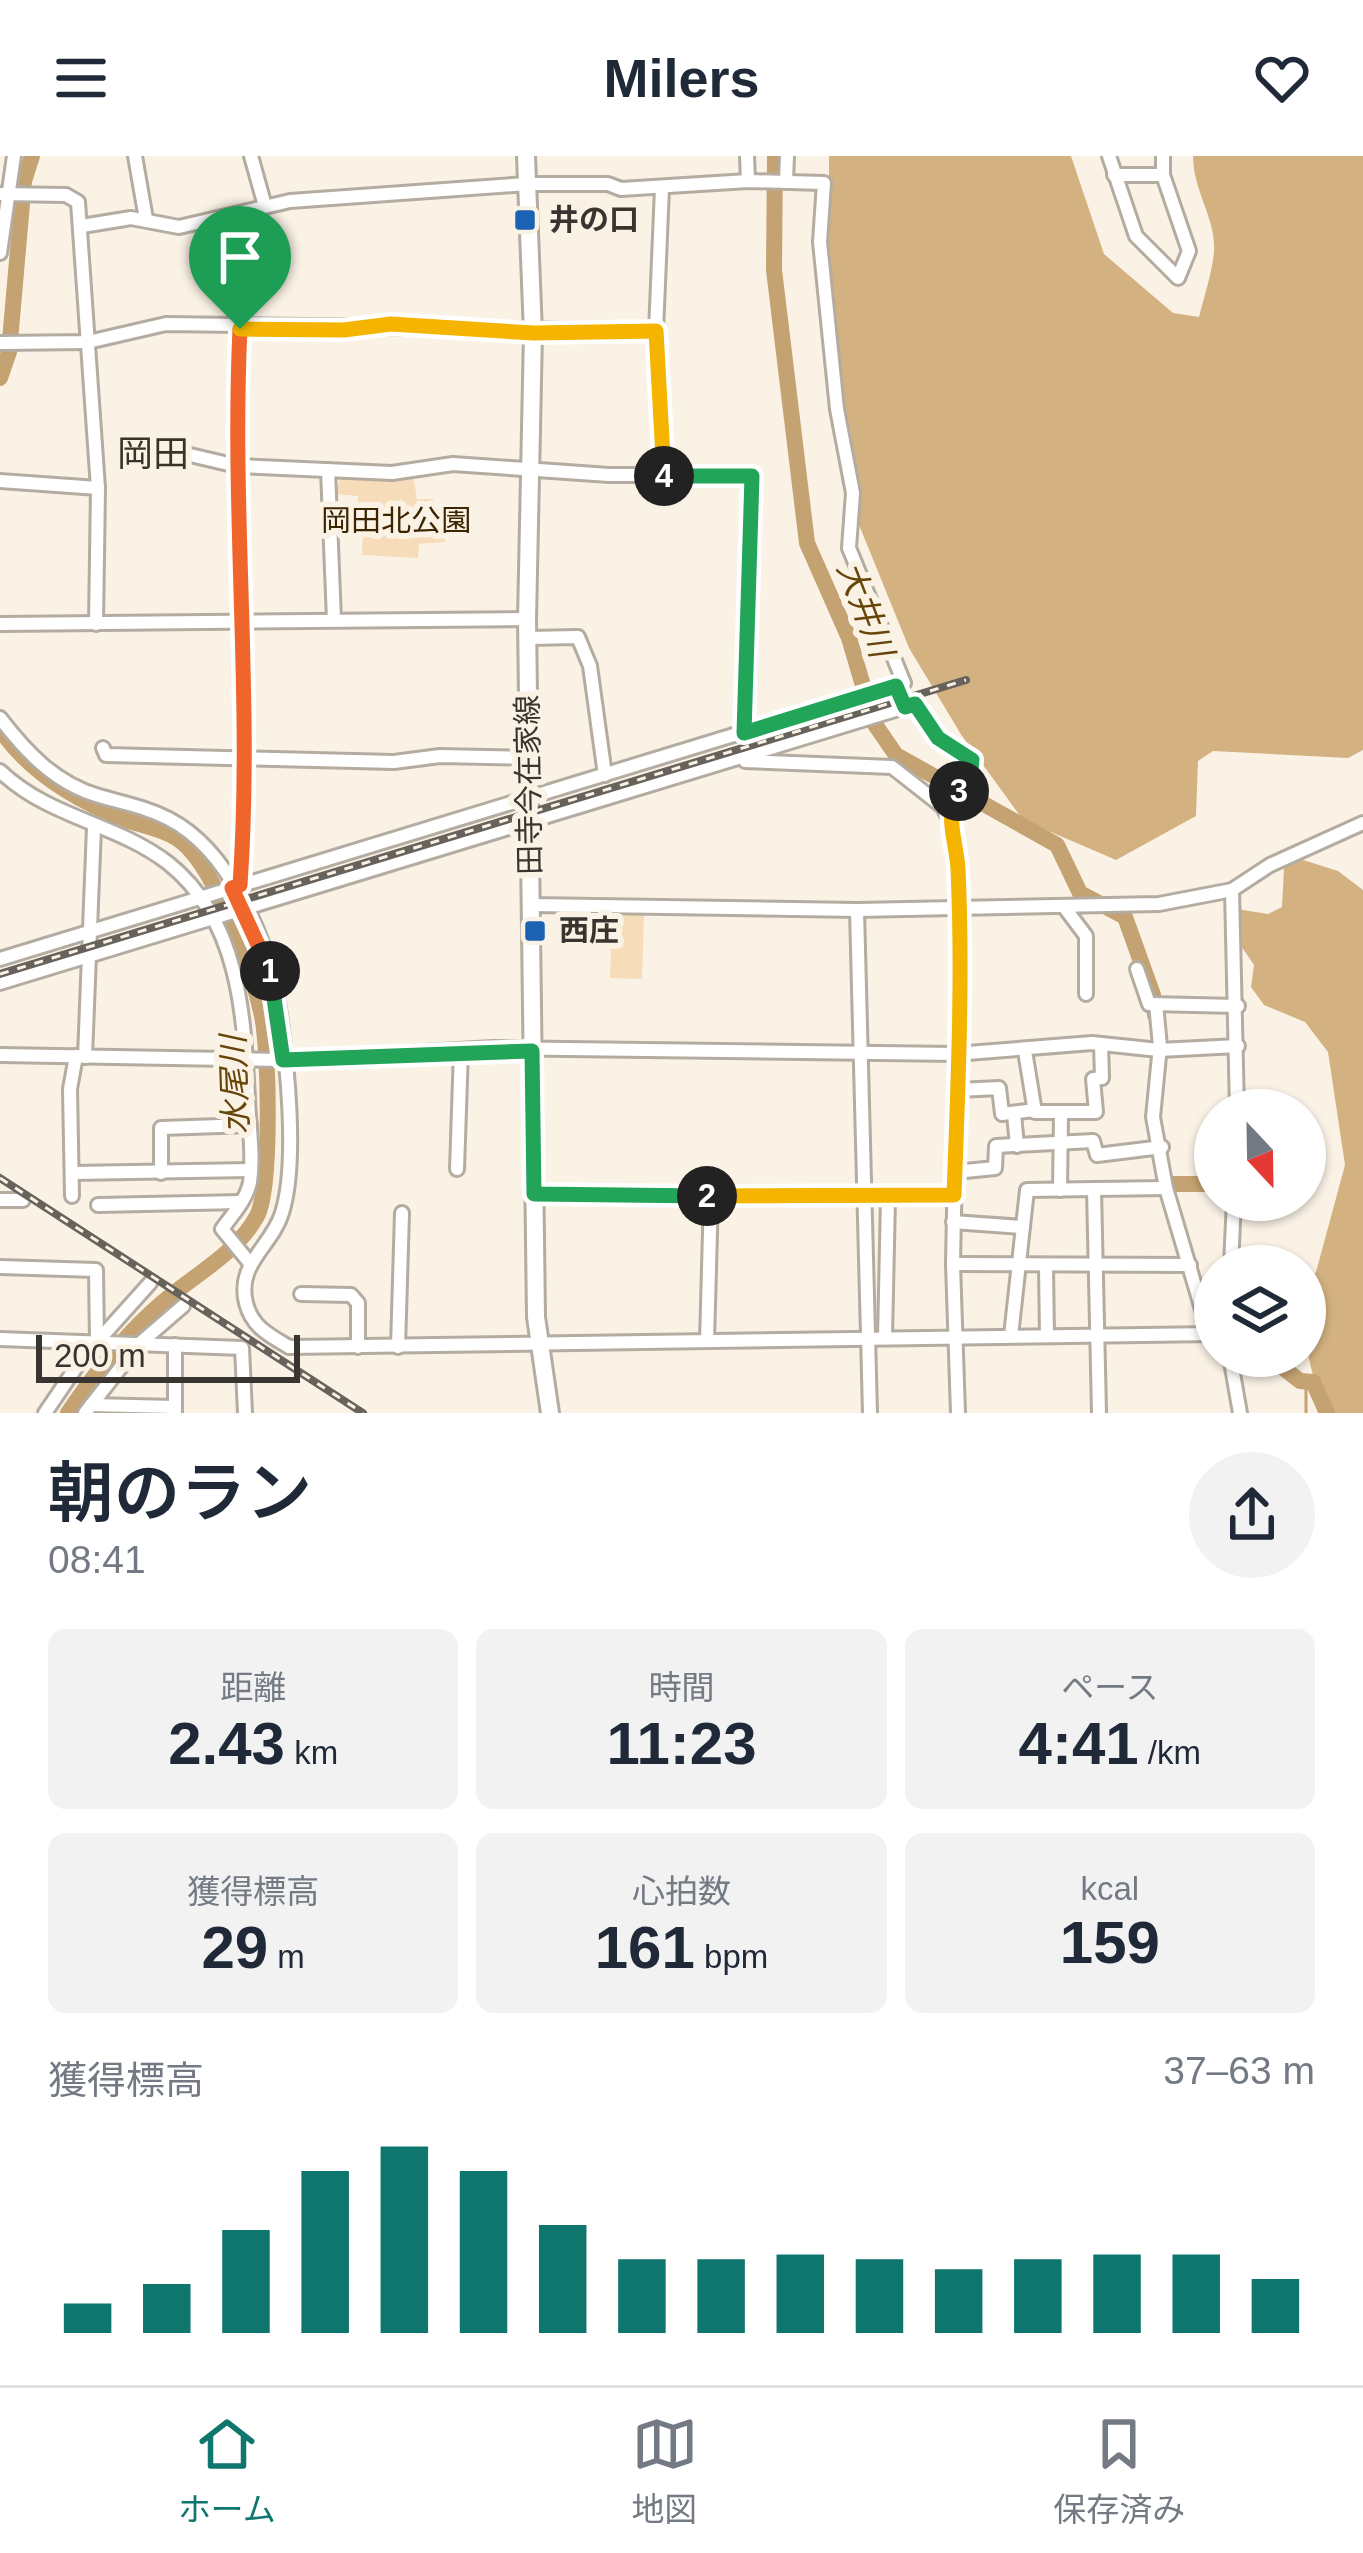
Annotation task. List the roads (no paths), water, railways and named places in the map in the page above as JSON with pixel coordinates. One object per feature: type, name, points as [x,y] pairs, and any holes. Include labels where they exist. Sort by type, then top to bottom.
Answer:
[{"type":"main road","name":"田寺今在家線","points":[[526,156],[533,333],[527,628],[536,1316],[550,1413]]},
{"type":"street","points":[[0,253],[3,194],[14,156]]},
{"type":"street","points":[[135,156],[146,220]]},
{"type":"street","points":[[251,156],[265,206]]},
{"type":"street","points":[[747,156],[755,181]]},
{"type":"street","points":[[786,182],[787,156]]},
{"type":"street","points":[[1108,156],[1136,236],[1178,278],[1189,251],[1163,175],[1163,156]]},
{"type":"street","points":[[1114,175],[1163,175]]},
{"type":"street","points":[[0,958],[904,683],[849,548],[853,493],[836,409],[820,242],[824,183],[755,181],[662,188],[527,184],[265,206],[179,227],[146,220],[82,226]]},
{"type":"street","points":[[662,188],[656,331],[664,476]]},
{"type":"street","points":[[3,194],[66,195],[79,202],[98,488],[96,623]]},
{"type":"street","points":[[0,343],[88,342],[166,324],[240,329],[344,330],[391,324],[533,333],[656,331]]},
{"type":"street","points":[[236,887],[247,757],[238,621],[240,329]]},
{"type":"street","points":[[173,452],[237,466],[392,473],[453,464],[528,472],[752,476],[744,733]]},
{"type":"street","points":[[328,470],[334,620]]},
{"type":"street","points":[[0,481],[98,488]]},
{"type":"street","points":[[0,624],[334,620],[527,628],[578,637],[590,666],[605,775]]},
{"type":"street","points":[[896,686],[905,707]]},
{"type":"street","points":[[0,983],[915,704],[938,738],[972,760],[970,781],[963,783],[950,810],[960,908],[953,1222],[958,1413]]},
{"type":"street","points":[[0,718],[32,756],[67,783],[142,807],[195,836],[236,887],[273,985],[283,1060],[287,1195],[280,1221],[249,1262],[244,1300],[255,1326],[289,1347],[1194,1335]]},
{"type":"street","points":[[103,748],[106,755],[394,762],[440,756],[530,758]]},
{"type":"street","points":[[732,761],[892,767],[950,810]]},
{"type":"street","points":[[0,771],[36,801],[167,862],[200,898],[236,973],[245,1011],[250,1170],[241,1202],[222,1229],[249,1262]]},
{"type":"street","points":[[531,905],[857,910],[1159,904],[1232,890],[1270,865],[1363,823]]},
{"type":"street","points":[[72,1196],[70,1089],[81,1056],[94,827]]},
{"type":"street","points":[[1232,890],[1237,1089]]},
{"type":"street","points":[[1065,908],[1086,936],[1086,994]]},
{"type":"street","points":[[857,910],[862,1198],[878,1338]]},
{"type":"street","points":[[1136,969],[1149,1004],[1238,1006]]},
{"type":"street","points":[[1156,1004],[1159,1050],[1153,1118],[1166,1188],[1194,1278]]},
{"type":"street","points":[[0,1055],[283,1060],[461,1050],[955,1054],[1101,1044],[1159,1050],[1238,1046]]},
{"type":"street","points":[[958,1090],[999,1088],[1001,1114],[1096,1112],[1093,1079],[1102,1078],[1101,1044]]},
{"type":"street","points":[[457,1169],[461,1050]]},
{"type":"street","points":[[1025,1051],[1035,1110]]},
{"type":"street","points":[[1014,1114],[1017,1146]]},
{"type":"street","points":[[1060,1190],[1061,1114]]},
{"type":"street","points":[[1084,1114],[1086,1141]]},
{"type":"street","points":[[161,1173],[161,1128],[250,1125]]},
{"type":"street","points":[[955,1172],[995,1168],[996,1146],[1093,1141],[1097,1155],[1162,1148]]},
{"type":"street","points":[[72,1173],[250,1170]]},
{"type":"street","points":[[1011,1336],[1015,1264],[1027,1190],[1166,1188]]},
{"type":"street","points":[[1094,1190],[1099,1413]]},
{"type":"street","points":[[534,1194],[954,1195]]},
{"type":"street","points":[[707,1341],[711,1196]]},
{"type":"street","points":[[870,1413],[888,1198]]},
{"type":"street","points":[[0,1200],[23,1200]]},
{"type":"street","points":[[98,1204],[241,1202]]},
{"type":"street","points":[[398,1347],[402,1213]]},
{"type":"street","points":[[953,1222],[1023,1227]]},
{"type":"street","points":[[953,1264],[1190,1265]]},
{"type":"street","points":[[0,1267],[96,1270],[97,1343]]},
{"type":"street","points":[[1046,1267],[1047,1336]]},
{"type":"street","points":[[97,1343],[150,1283]]},
{"type":"street","points":[[301,1294],[351,1295],[358,1303],[358,1347]]},
{"type":"street","points":[[88,1409],[139,1344],[182,1306]]},
{"type":"street","points":[[0,1339],[242,1348],[245,1413]]},
{"type":"street","points":[[45,1413],[80,1363],[78,1343]]},
{"type":"street","points":[[88,1409],[175,1410],[175,1346]]},
{"type":"street","points":[[1234,1377],[1240,1413]]},
{"type":"waterway","name":"水尾川","points":[[0,378],[9,352],[24,181],[32,156]]},
{"type":"waterway","name":"大井川","points":[[775,156],[774,270],[807,543],[849,638],[874,723],[896,755],[1057,845],[1080,893],[1125,917],[1153,995],[1155,1015]]},
{"type":"waterway","name":"水尾川","points":[[0,729],[25,759],[71,794],[170,835],[196,857],[242,949],[264,1033],[267,1149],[257,1216],[227,1252],[136,1327],[68,1413]]},
{"type":"waterway","name":"大井川","points":[[1163,1171],[1164,1184],[1194,1184]]},
{"type":"waterway","name":"大井川","points":[[1295,1377],[1313,1382],[1327,1413]]},
{"type":"waterway","points":[[1306,1381],[1306,1413]]},
{"type":"railway","points":[[0,974],[966,680]]},
{"type":"railway","points":[[0,1178],[363,1413]]},
{"type":"place","name":"井の口","points":[[525,220]]},
{"type":"place","name":"西庄","points":[[535,931]]},
{"type":"district","name":"岡田","points":[[153,453]]},
{"type":"park label","name":"岡田北公園","points":[[396,521]]}]
